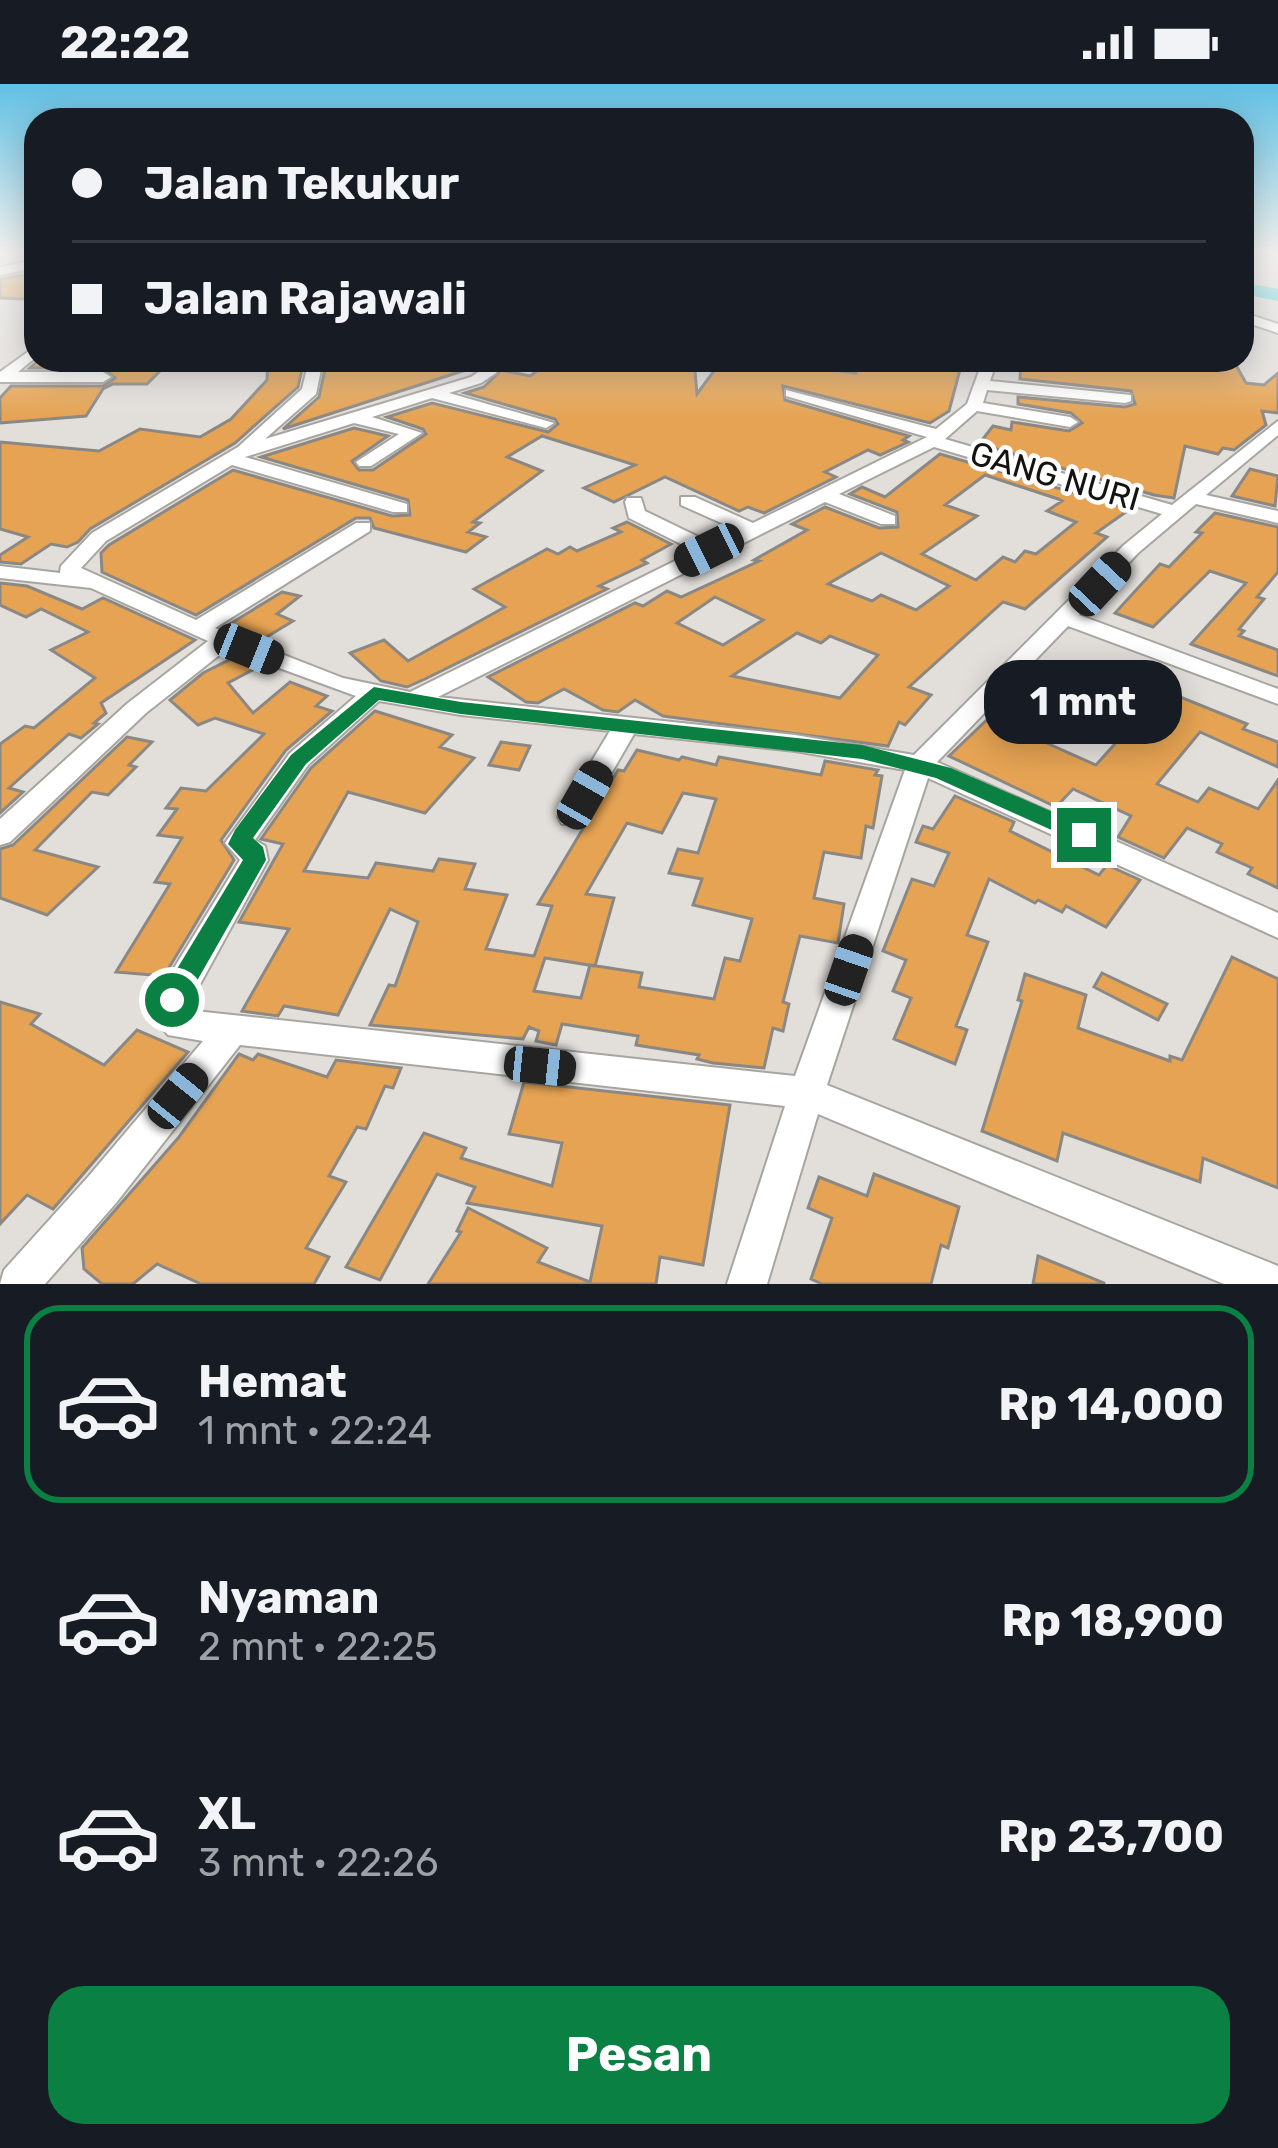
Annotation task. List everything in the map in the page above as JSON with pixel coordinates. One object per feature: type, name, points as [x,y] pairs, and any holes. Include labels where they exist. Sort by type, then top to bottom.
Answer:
[{"type":"street","points":[[314,372],[310,391],[235,455],[99,537],[68,570],[197,629],[335,683],[374,693],[625,727],[795,743],[920,764],[1278,926]]},
{"type":"street","points":[[235,455],[434,394],[488,372]]},
{"type":"street","points":[[410,700],[936,438],[978,396],[986,372]]},
{"type":"street","points":[[2,378],[103,377]]},
{"type":"street","points":[[434,394],[546,423]]},
{"type":"street","name":"GANG NURI","points":[[793,394],[1185,505],[1278,518]]},
{"type":"street","points":[[978,396],[1125,398]]},
{"type":"street","points":[[978,396],[1070,422]]},
{"type":"street","points":[[354,418],[414,433],[365,462]]},
{"type":"street","points":[[748,1284],[807,1093],[920,764],[1131,549],[1278,426]]},
{"type":"street","points":[[235,455],[400,508]]},
{"type":"street","points":[[823,494],[888,520]]},
{"type":"street","points":[[688,501],[751,529]]},
{"type":"street","points":[[634,502],[637,514],[709,550]]},
{"type":"street","points":[[197,629],[364,527]]},
{"type":"street","points":[[0,572],[90,584]]},
{"type":"street","points":[[1067,619],[1278,697]]},
{"type":"street","points":[[0,836],[116,722],[169,677],[226,639]]},
{"type":"street","points":[[374,693],[299,759],[243,836],[239,844],[255,853],[254,860],[172,1000],[169,1015],[180,1025],[229,1034],[807,1093],[1273,1284]]},
{"type":"street","points":[[572,817],[625,727]]},
{"type":"street","points":[[18,1284],[229,1034]]},
{"type":"building","points":[[108,372],[159,372],[147,384],[113,384],[103,389],[86,416],[0,423],[0,398],[11,386],[103,386],[115,378]]},
{"type":"building","points":[[267,372],[301,372],[298,387],[235,443],[90,529],[78,542],[67,547],[51,544],[21,564],[0,562],[0,555],[28,537],[0,529],[0,442],[99,451],[140,429],[200,437],[231,419],[267,380]]},
{"type":"building","points":[[324,372],[459,372],[283,429],[319,397]]},
{"type":"building","points":[[499,372],[530,376],[536,372],[695,372],[697,394],[713,372],[959,372],[949,411],[930,423],[783,386],[785,400],[909,436],[903,440],[908,442],[880,455],[868,450],[825,472],[836,477],[764,513],[748,507],[739,511],[665,477],[614,502],[584,488],[635,465],[542,436],[507,457],[542,471],[473,522],[480,523],[468,532],[486,537],[466,552],[374,528],[370,518],[356,518],[196,615],[102,572],[101,553],[109,545],[233,470],[392,516],[410,515],[408,500],[261,457],[354,428],[388,436],[352,461],[359,470],[373,470],[426,434],[387,417],[432,403],[548,432],[558,424],[555,419],[465,393],[484,387]]},
{"type":"building","points":[[1020,372],[1240,372],[1246,383],[1264,385],[1278,373],[1278,413],[1262,411],[1266,425],[1234,450],[1223,448],[1218,454],[1185,446],[1174,498],[979,444],[993,426],[1011,430],[1012,422],[1069,431],[1082,423],[1071,413],[1018,404],[1018,397],[1135,404],[1131,391],[1020,379]]},
{"type":"building","points":[[940,454],[1130,509],[1096,533],[1107,537],[1025,609],[1003,602],[909,687],[931,695],[905,725],[899,722],[888,746],[663,716],[635,700],[618,712],[603,710],[564,689],[538,703],[526,702],[488,677],[635,603],[643,606],[667,591],[681,597],[759,561],[754,560],[807,530],[792,524],[825,507],[879,528],[898,527],[897,512],[850,494],[862,487],[885,497]],"holes":[[[985,475],[1062,501],[1047,511],[1076,522],[1036,554],[1025,551],[1015,562],[1003,557],[976,580],[922,554],[977,516],[945,505]],[[881,553],[949,586],[916,610],[881,595],[872,601],[828,584]],[[715,597],[763,620],[723,645],[677,623]],[[797,633],[821,643],[830,636],[878,655],[840,698],[732,676]]]},
{"type":"building","points":[[1250,469],[1278,476],[1275,506],[1232,496]]},
{"type":"building","points":[[1215,513],[1278,527],[1278,572],[1257,597],[1264,599],[1239,629],[1244,631],[1239,636],[1278,650],[1278,676],[1191,644],[1246,583],[1210,571],[1153,627],[1115,613],[1160,564],[1169,567]]},
{"type":"building","points":[[627,522],[671,544],[642,560],[647,563],[599,586],[607,589],[425,679],[407,687],[381,681],[350,653],[384,640],[408,661],[505,607],[474,589],[547,549],[558,554],[570,547],[577,551],[621,532],[613,528]]},
{"type":"building","points":[[0,583],[27,586],[82,609],[103,598],[195,640],[101,703],[106,713],[94,723],[98,724],[81,738],[69,734],[9,788],[23,792],[0,813],[0,744],[25,726],[34,728],[95,678],[51,650],[88,632],[41,609],[26,617],[0,605]]},
{"type":"building","points":[[282,592],[300,596],[277,614],[293,621],[260,641],[228,625]]},
{"type":"building","points":[[235,657],[256,668],[228,683],[253,713],[290,682],[327,696],[316,706],[332,711],[286,750],[221,840],[234,860],[164,976],[116,972],[170,884],[155,882],[182,838],[158,835],[177,809],[166,808],[181,788],[206,791],[264,734],[215,718],[198,725],[170,700],[203,673]]},
{"type":"building","points":[[1019,689],[1078,713],[1049,744],[1096,765],[1163,690],[1247,724],[1243,729],[1278,742],[1278,767],[1200,732],[1157,784],[1198,802],[1209,788],[1258,809],[1278,780],[1278,888],[1248,874],[1252,868],[1217,852],[1222,844],[1187,828],[1164,858],[1118,837],[1131,816],[1073,789],[1056,807],[949,756]]},
{"type":"building","points":[[375,711],[452,735],[440,747],[474,758],[425,813],[348,792],[304,871],[368,878],[376,863],[433,871],[439,859],[475,864],[465,889],[507,895],[486,949],[534,956],[552,906],[538,904],[618,770],[624,771],[637,750],[679,760],[716,765],[719,757],[821,775],[825,761],[878,770],[875,775],[882,776],[873,828],[866,826],[861,858],[824,852],[814,898],[844,904],[838,943],[800,936],[783,1002],[789,1004],[783,1031],[773,1028],[764,1068],[713,1063],[697,1059],[699,1055],[636,1045],[638,1036],[562,1024],[556,1045],[536,1041],[539,1031],[529,1027],[523,1039],[370,1025],[389,985],[395,986],[418,922],[390,909],[338,1015],[284,1006],[278,1016],[242,1011],[289,929],[239,922],[283,844],[261,839],[311,768]],"holes":[[[683,793],[716,799],[698,853],[678,849],[669,873],[702,879],[693,905],[752,919],[740,961],[725,958],[714,999],[639,987],[642,973],[595,966],[614,898],[586,894],[627,823],[662,833]],[[545,958],[590,965],[581,998],[534,991]]]},
{"type":"building","points":[[127,737],[152,742],[129,765],[136,767],[108,795],[92,792],[35,850],[98,867],[47,915],[0,898],[0,849],[13,845]]},
{"type":"building","points":[[501,742],[530,746],[519,770],[489,765]]},
{"type":"building","points":[[955,796],[1014,822],[1010,831],[1099,875],[1107,865],[1140,880],[1106,927],[1066,906],[1062,912],[1038,900],[1035,903],[989,879],[967,935],[988,942],[956,1026],[967,1030],[955,1064],[894,1039],[911,998],[893,991],[906,960],[883,951],[912,879],[934,886],[949,853],[916,842],[923,826],[933,829]]},
{"type":"building","points":[[1232,957],[1278,979],[1278,1188],[1203,1158],[1200,1182],[1063,1133],[1057,1161],[982,1131],[1022,1001],[1018,1000],[1025,974],[1086,995],[1078,1028],[1170,1061],[1170,1056],[1182,1060]]},
{"type":"building","points":[[1102,973],[1167,1004],[1158,1020],[1094,987]]},
{"type":"building","points":[[0,1002],[40,1014],[31,1024],[104,1065],[137,1030],[188,1052],[53,1209],[27,1195],[0,1224]]},
{"type":"building","points":[[239,1054],[253,1060],[258,1054],[327,1077],[336,1060],[401,1068],[393,1088],[385,1086],[366,1129],[357,1127],[329,1176],[346,1182],[306,1248],[329,1257],[314,1284],[201,1284],[157,1264],[133,1284],[102,1284],[84,1269],[82,1248],[179,1137]]},
{"type":"building","points":[[524,1082],[730,1105],[703,1265],[660,1257],[656,1284],[428,1284],[461,1232],[457,1231],[468,1208],[547,1248],[538,1262],[590,1282],[602,1226],[467,1203],[475,1187],[437,1174],[380,1280],[346,1267],[424,1133],[466,1148],[461,1158],[552,1186],[562,1143],[509,1134]]},
{"type":"building","points":[[874,1174],[959,1207],[948,1248],[941,1245],[931,1284],[822,1284],[811,1279],[832,1218],[808,1208],[819,1177],[867,1196]]},
{"type":"building","points":[[1038,1256],[1104,1283],[1104,1284],[1033,1284]]},
{"type":"route","points":[[172,1000],[254,860],[255,853],[239,844],[243,836],[299,759],[374,693],[461,708],[862,752],[943,772],[1084,835]]}]
